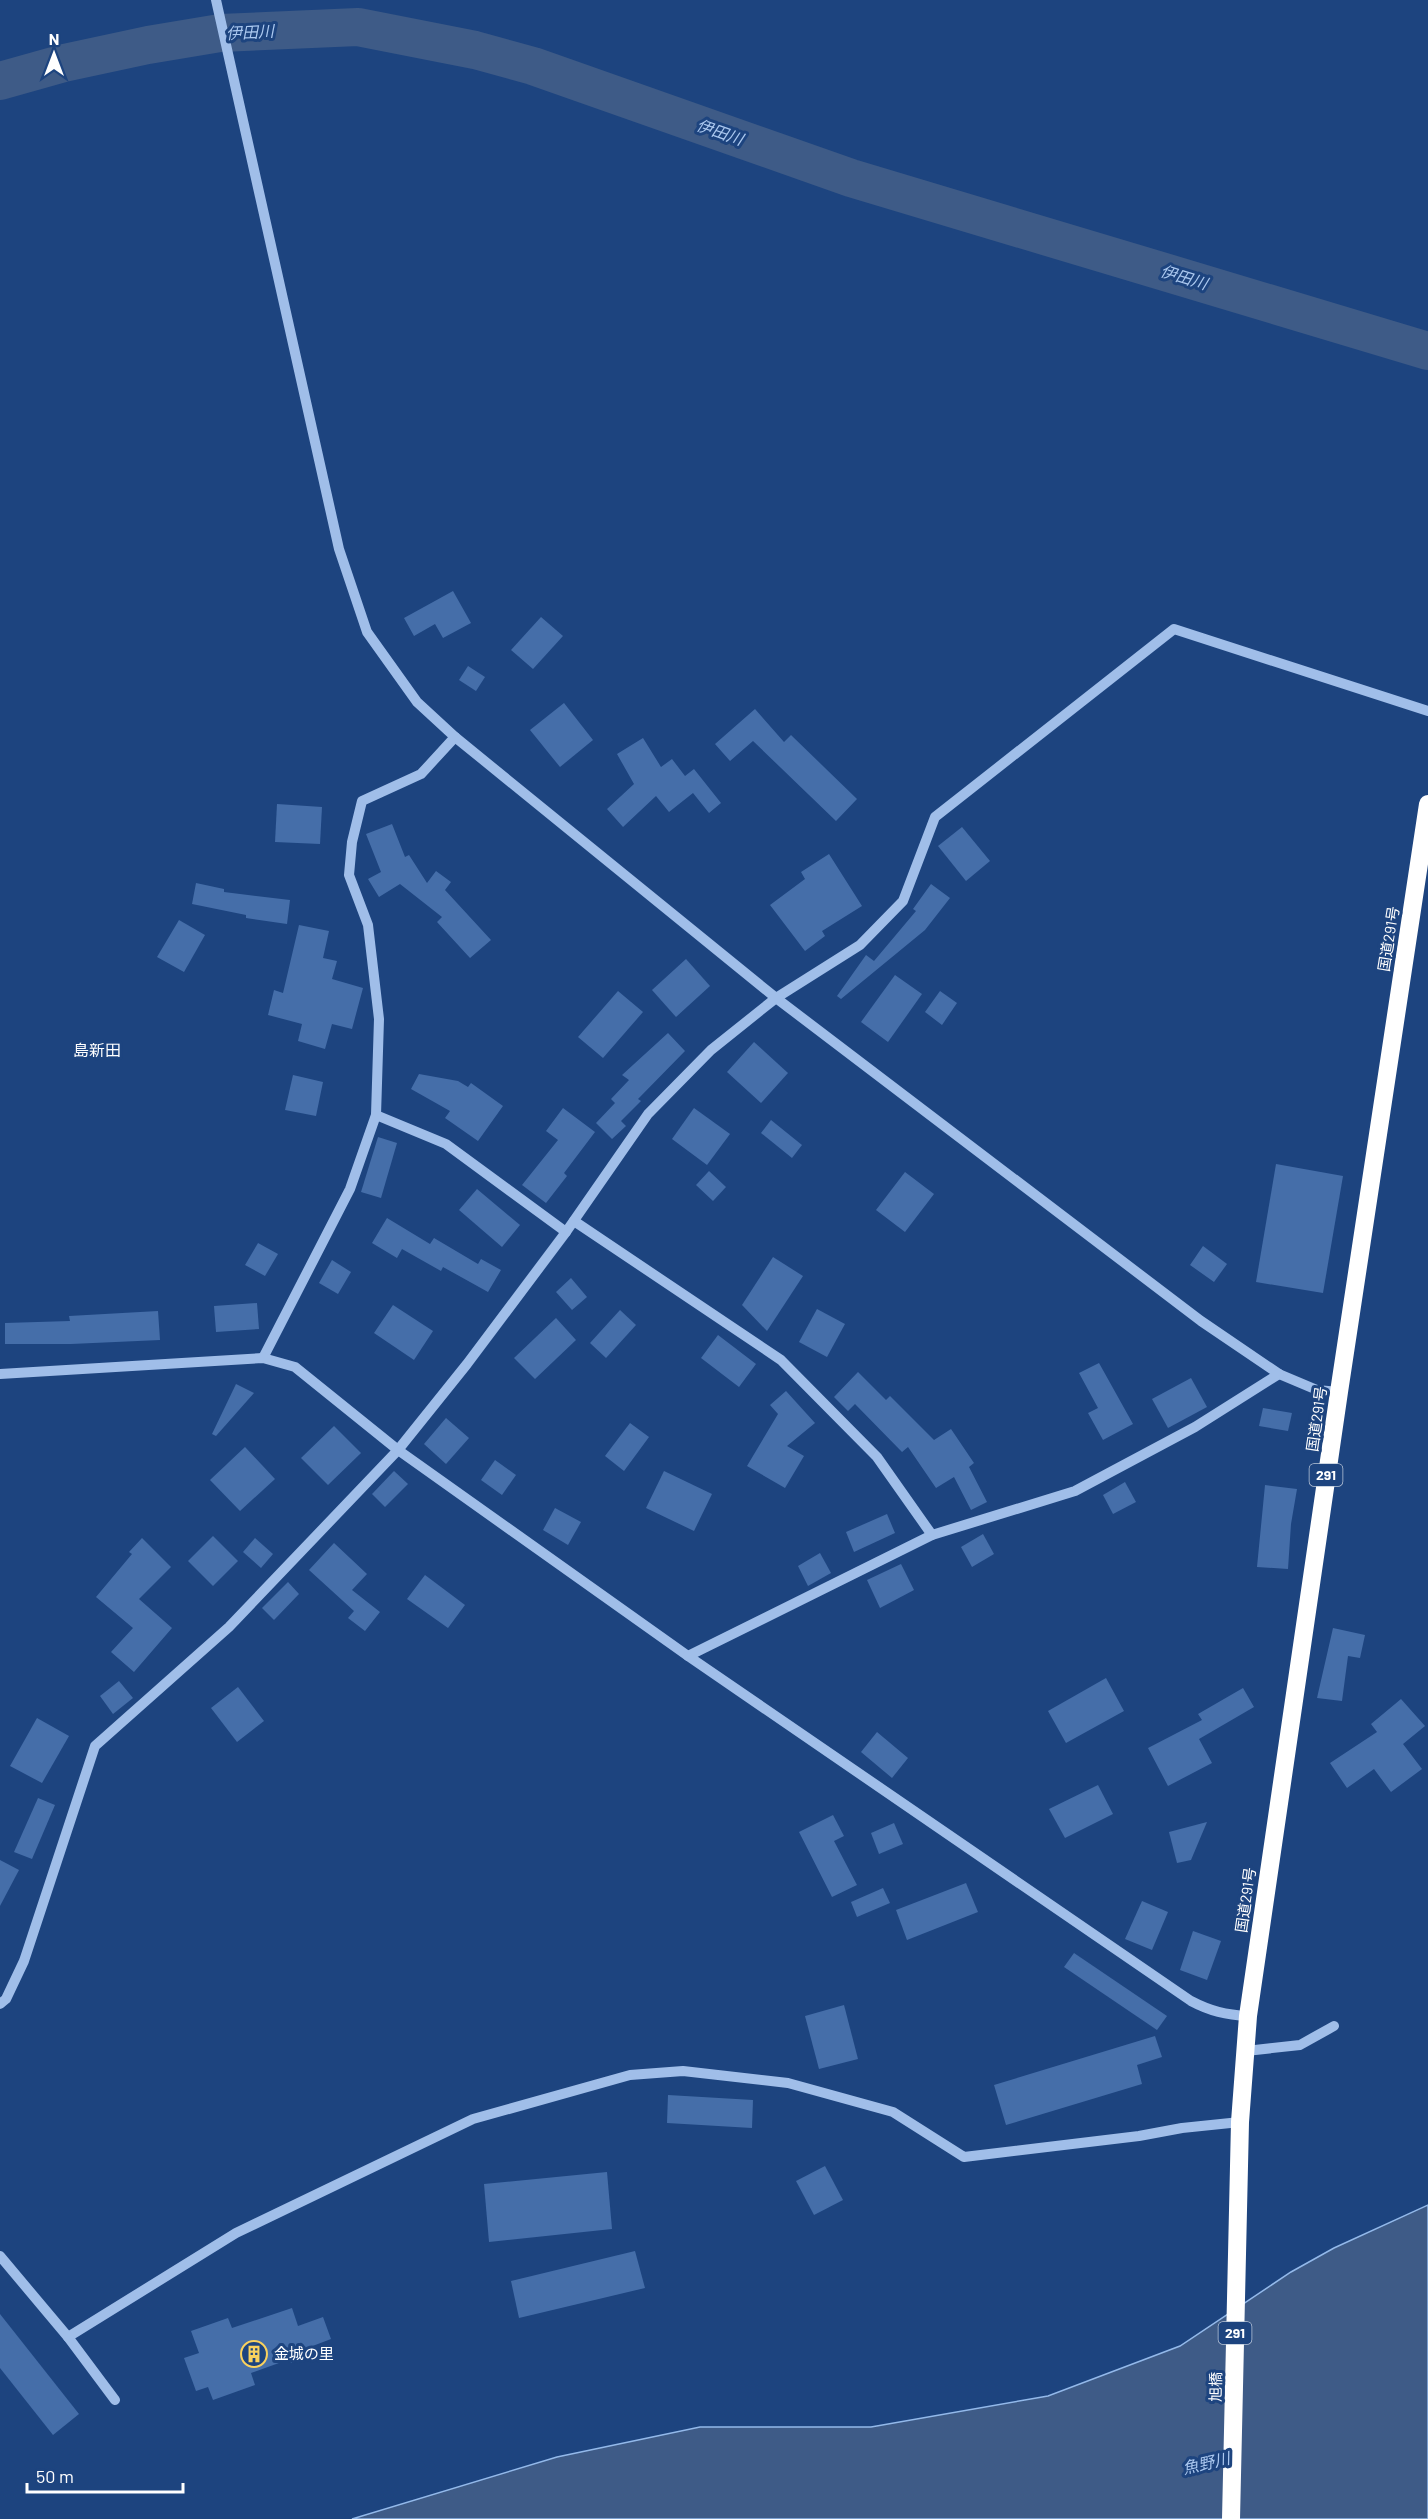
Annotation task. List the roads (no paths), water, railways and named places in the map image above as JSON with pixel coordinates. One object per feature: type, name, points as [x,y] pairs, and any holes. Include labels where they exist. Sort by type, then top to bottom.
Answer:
[{"type":"highway","name":"国道291号","points":[[1239,2148],[1248,2016],[1428,804]]},
{"type":"highway","name":"旭橋","points":[[1231,2519],[1239,2148]]},
{"type":"street","points":[[216,0],[339,549],[367,632],[417,702],[455,737],[776,998],[1201,1321],[1279,1374],[1317,1390],[1339,1392]]},
{"type":"street","points":[[0,2004],[6,1999],[24,1961],[95,1746],[229,1627],[398,1450],[467,1364],[566,1233],[648,1114],[711,1050],[776,998],[860,945],[903,901],[935,817],[1174,629],[1428,711]]},
{"type":"street","points":[[263,1358],[350,1189],[376,1115],[379,1019],[368,925],[348,875],[352,842],[362,801],[420,774],[455,737]]},
{"type":"street","points":[[376,1115],[446,1144],[566,1233]]},
{"type":"street","points":[[574,1221],[781,1360],[877,1457],[932,1535]]},
{"type":"street","points":[[0,1374],[263,1358],[295,1367],[398,1450],[688,1656],[1191,2001],[1209,2010],[1228,2015],[1248,2016]]},
{"type":"street","points":[[688,1656],[932,1535],[1075,1491],[1195,1427],[1279,1374]]},
{"type":"street","points":[[1246,2051],[1300,2045],[1334,2026]]},
{"type":"street","points":[[68,2337],[236,2233],[473,2119],[630,2075],[683,2071],[788,2083],[893,2112],[964,2157],[1240,2122]]},
{"type":"street","points":[[0,2256],[68,2337],[115,2400]]},
{"type":"water","name":"魚野川","points":[[1428,2205],[1428,2519],[352,2519],[557,2457],[700,2427],[871,2427],[1048,2396],[1180,2346],[1291,2272],[1334,2248]]},
{"type":"waterway","name":"伊田川","points":[[0,81],[64,63],[148,45],[220,33],[358,27],[475,50],[533,66],[851,178],[1428,351]]},
{"type":"place","name":"金城の里","points":[[254,2354]]},
{"type":"district","name":"島新田","points":[[97,1050]]}]
